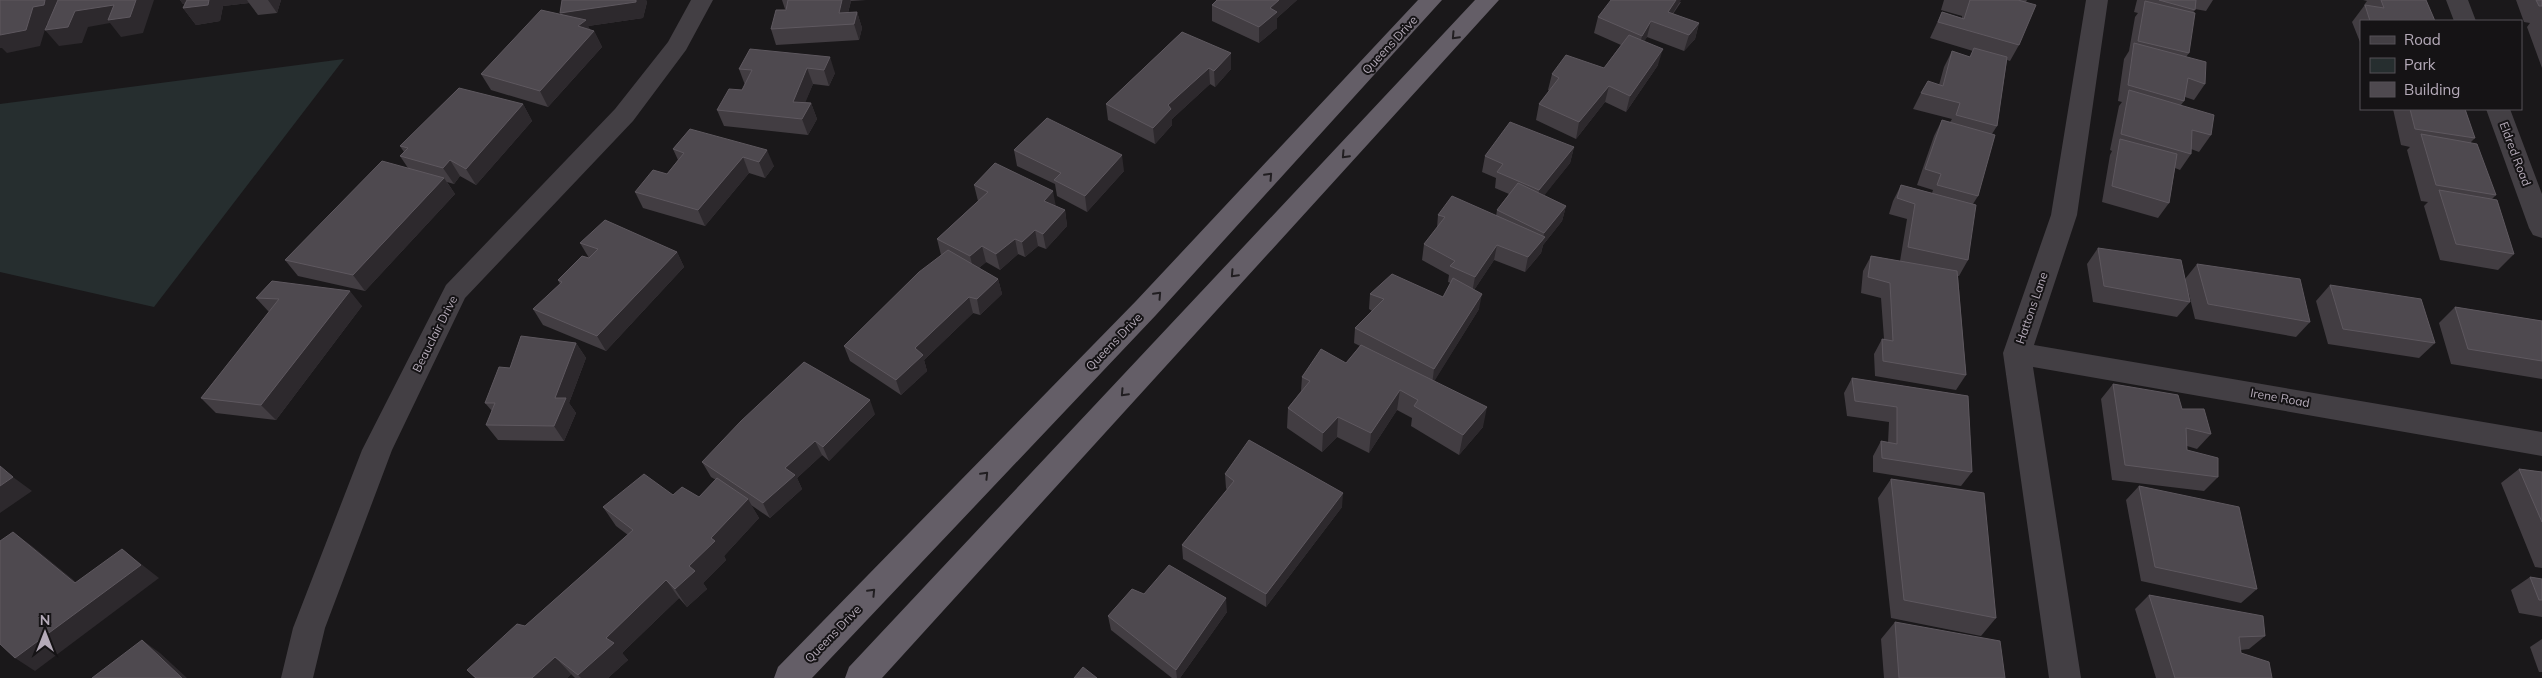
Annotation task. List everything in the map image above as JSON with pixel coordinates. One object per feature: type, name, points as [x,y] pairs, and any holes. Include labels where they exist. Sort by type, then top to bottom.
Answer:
[{"type":"highway","name":"Queens Drive","points":[[790,678],[1146,308],[1432,0]]},
{"type":"highway","points":[[861,678],[1488,0]]},
{"type":"street","name":"Beauclair Drive","points":[[297,678],[309,628],[377,450],[455,292],[624,115],[678,45],[702,0]]},
{"type":"street","name":"Hattons Lane","points":[[2065,678],[2017,353],[2064,215],[2097,0]]},
{"type":"street","points":[[2457,0],[2465,20]]},
{"type":"street","name":"Eldred Road","points":[[2498,110],[2542,228]]},
{"type":"street","name":"Irene Road","points":[[2017,353],[2542,444]]},
{"type":"green space","points":[[344,59],[154,307],[0,272],[0,104]]},
{"type":"building","points":[[0,0],[45,0],[44,5],[33,7],[26,30],[0,35]]},
{"type":"building","points":[[58,0],[136,0],[130,17],[108,20],[114,5],[75,11],[68,27],[45,30]]},
{"type":"building","points":[[187,0],[209,0],[208,5],[183,8]]},
{"type":"building","points":[[562,0],[636,0],[636,2],[560,13]]},
{"type":"building","points":[[788,0],[842,0],[839,13],[857,12],[854,24],[771,29],[776,10],[786,10]]},
{"type":"building","points":[[1217,0],[1279,0],[1270,8],[1277,12],[1259,27],[1212,5]]},
{"type":"building","points":[[1611,0],[1676,0],[1668,12],[1699,23],[1689,35],[1651,21],[1642,36],[1598,17]]},
{"type":"building","points":[[1970,0],[2018,0],[2036,5],[2019,45],[1938,22],[1942,12],[1964,19]]},
{"type":"building","points":[[2159,0],[2196,0],[2195,10]]},
{"type":"building","points":[[2381,0],[2426,0],[2435,20],[2370,20],[2365,5],[2384,8]]},
{"type":"building","points":[[2536,0],[2542,0],[2542,6],[2539,6]]},
{"type":"building","points":[[2145,1],[2195,13],[2189,53],[2138,41]]},
{"type":"building","points":[[541,10],[586,20],[578,26],[594,31],[540,91],[481,74]]},
{"type":"building","points":[[1182,32],[1231,53],[1214,71],[1209,68],[1168,105],[1171,109],[1153,128],[1106,104]]},
{"type":"building","points":[[1629,35],[1663,49],[1630,96],[1609,86],[1579,122],[1539,104],[1559,78],[1552,74],[1566,55],[1604,68]]},
{"type":"building","points":[[2134,43],[2206,62],[2205,84],[2188,78],[2184,101],[2128,85]]},
{"type":"building","points":[[1974,48],[2007,57],[1997,126],[1956,115],[1960,103],[1921,93],[1928,81],[1943,86],[1952,51],[1970,57]]},
{"type":"building","points":[[750,49],[830,57],[824,70],[807,68],[793,102],[811,103],[802,119],[717,110],[729,89],[742,90],[752,70],[739,69]]},
{"type":"building","points":[[459,88],[523,104],[466,169],[450,160],[443,168],[400,156],[408,148],[400,146]]},
{"type":"building","points":[[2129,90],[2214,115],[2211,135],[2192,130],[2191,154],[2121,134]]},
{"type":"building","points":[[2410,110],[2465,110],[2475,138],[2415,129]]},
{"type":"building","points":[[1047,118],[1122,155],[1085,196],[1054,180],[1061,173],[1014,150]]},
{"type":"building","points":[[1942,120],[1995,135],[1978,196],[1937,185],[1941,174],[1925,169]]},
{"type":"building","points":[[1510,122],[1574,147],[1539,190],[1497,172],[1503,164],[1485,156]]},
{"type":"building","points":[[690,129],[767,150],[759,162],[743,157],[698,210],[635,192],[653,170],[667,174],[684,153],[673,149]]},
{"type":"building","points":[[2421,134],[2477,144],[2496,195],[2436,185]]},
{"type":"building","points":[[2120,139],[2177,154],[2169,203],[2112,186]]},
{"type":"building","points":[[382,161],[444,178],[353,275],[285,260]]},
{"type":"building","points":[[995,163],[1053,191],[1044,201],[1065,210],[1043,234],[1035,230],[1022,242],[1015,239],[996,254],[982,246],[970,256],[937,239],[988,192],[974,185]]},
{"type":"building","points":[[1518,183],[1566,206],[1544,233],[1497,210]]},
{"type":"building","points":[[1901,185],[1976,205],[1968,260],[1908,247],[1915,204],[1897,198]]},
{"type":"building","points":[[2439,190],[2497,200],[2514,254],[2456,244]]},
{"type":"building","points":[[1452,196],[1545,237],[1528,257],[1497,245],[1475,277],[1450,266],[1455,261],[1424,244],[1445,217],[1438,215]]},
{"type":"building","points":[[605,220],[677,252],[597,336],[533,309],[562,282],[558,280],[582,256],[589,258],[598,249],[580,243]]},
{"type":"building","points":[[2098,248],[2181,260],[2190,302],[2104,286]]},
{"type":"building","points":[[948,250],[998,279],[977,299],[969,297],[915,348],[923,355],[896,380],[844,346],[919,272]]},
{"type":"building","points":[[1871,256],[1957,271],[1966,375],[1883,361],[1882,339],[1893,341],[1890,283],[1868,277]]},
{"type":"building","points":[[2197,264],[2300,279],[2310,322],[2208,304]]},
{"type":"building","points":[[1392,274],[1443,297],[1453,278],[1482,294],[1434,369],[1355,328],[1384,299],[1370,294]]},
{"type":"building","points":[[272,281],[350,291],[261,405],[201,398],[279,299],[256,298]]},
{"type":"building","points":[[2330,285],[2421,299],[2435,343],[2343,329]]},
{"type":"building","points":[[2455,307],[2542,321],[2542,361],[2468,349]]},
{"type":"building","points":[[521,336],[576,343],[555,398],[566,398],[554,426],[486,425],[495,403],[485,403],[499,367],[510,368]]},
{"type":"building","points":[[1361,345],[1487,407],[1463,435],[1414,406],[1418,400],[1400,390],[1371,433],[1338,417],[1323,433],[1288,408],[1310,381],[1302,377],[1321,349],[1346,363]]},
{"type":"building","points":[[804,362],[870,400],[823,447],[815,441],[785,468],[795,475],[763,503],[702,462],[741,421]]},
{"type":"building","points":[[1852,378],[1968,396],[1972,472],[1882,458],[1881,441],[1897,444],[1897,407],[1855,401]]},
{"type":"building","points":[[2113,384],[2178,395],[2182,409],[2204,409],[2211,434],[2186,428],[2187,450],[2218,458],[2218,477],[2125,465]]},
{"type":"building","points":[[1249,440],[1343,493],[1266,594],[1182,545],[1234,481],[1225,474]]},
{"type":"building","points":[[0,466],[13,477],[0,486]]},
{"type":"building","points":[[2519,469],[2542,472],[2542,522]]},
{"type":"building","points":[[644,474],[673,495],[682,487],[699,497],[717,478],[748,499],[711,538],[715,541],[689,566],[695,571],[675,589],[666,580],[606,638],[614,643],[578,675],[555,657],[532,678],[476,678],[467,670],[517,624],[525,626],[633,530],[603,507]]},
{"type":"building","points":[[1891,479],[1984,493],[1996,618],[1904,600]]},
{"type":"building","points":[[2139,486],[2239,507],[2257,589],[2155,567]]},
{"type":"building","points":[[13,532],[75,583],[122,549],[141,565],[15,658],[0,644],[0,541]]},
{"type":"building","points":[[1169,565],[1226,598],[1176,670],[1108,616],[1132,589],[1144,594]]},
{"type":"building","points":[[2530,577],[2542,579],[2542,600],[2539,600]]},
{"type":"building","points":[[2149,595],[2263,616],[2265,636],[2239,637],[2241,653],[2269,662],[2272,678],[2175,678]]},
{"type":"building","points":[[1895,622],[2000,641],[2005,678],[1899,678]]},
{"type":"building","points":[[142,640],[182,678],[92,678]]},
{"type":"building","points":[[1083,667],[1097,678],[1074,678]]}]
